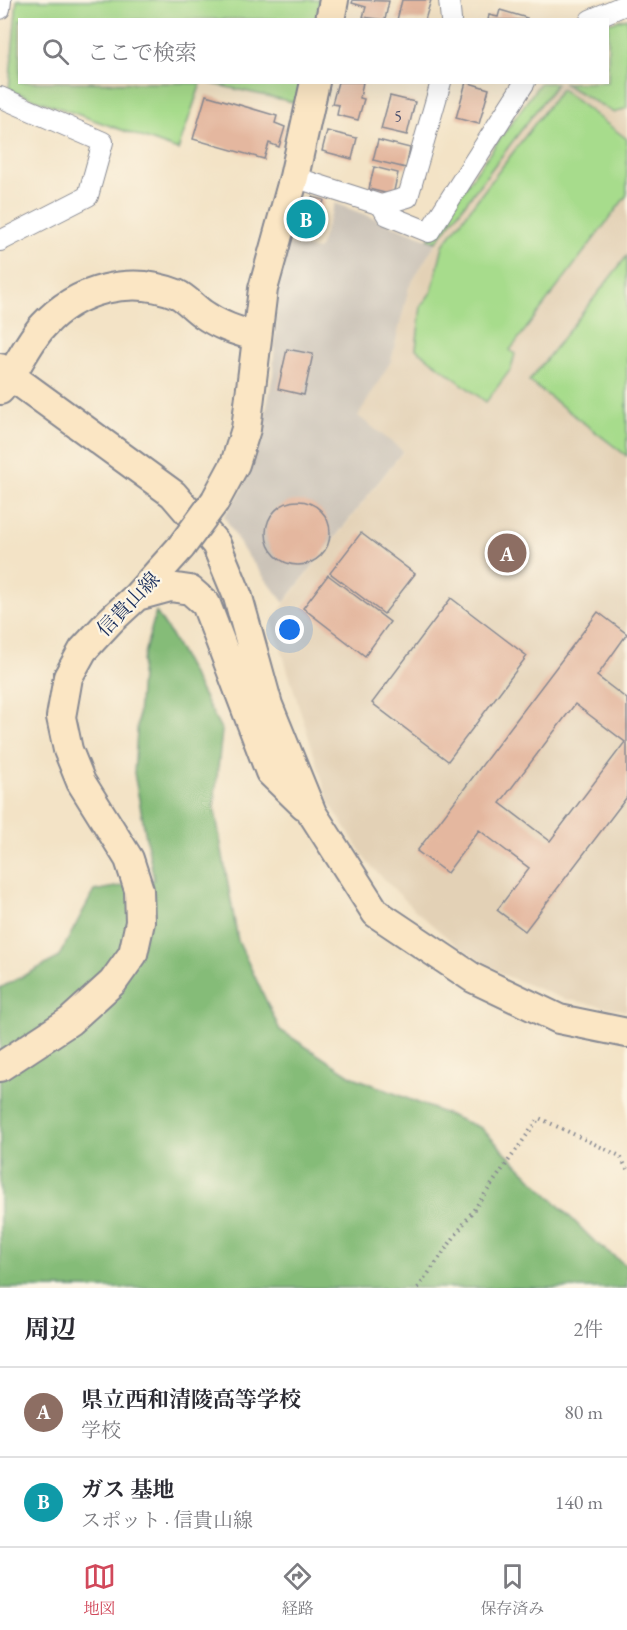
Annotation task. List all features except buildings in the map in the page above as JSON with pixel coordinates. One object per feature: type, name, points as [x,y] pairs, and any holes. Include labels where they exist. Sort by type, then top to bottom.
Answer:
[{"type":"street","points":[[0,9],[1,0]]},
{"type":"street","points":[[330,18],[334,0]]},
{"type":"street","points":[[449,0],[451,18]]},
{"type":"street","points":[[595,18],[627,4]]},
{"type":"street","name":"信貴山線","points":[[0,1067],[70,1021],[113,982],[133,954],[140,922],[139,890],[129,859],[81,782],[68,750],[62,717],[68,677],[83,650],[137,596],[181,547],[215,501],[235,464],[246,429],[263,289],[294,177],[315,84]]},
{"type":"street","points":[[294,177],[381,205],[408,197],[440,84]]},
{"type":"street","points":[[381,205],[387,215],[429,232],[524,84]]},
{"type":"street","points":[[0,97],[103,142],[88,196],[0,241]]},
{"type":"street","points":[[257,337],[228,329],[178,295],[145,286],[117,287],[89,293],[65,305],[42,327],[4,379],[173,494],[216,544],[238,597],[268,705],[312,813],[376,913],[473,978],[548,1014],[559,1019],[627,1033]]},
{"type":"street","points":[[137,596],[170,587],[190,590],[206,604],[270,772],[312,813]]},
{"type":"path","points":[[418,1288],[539,1118],[620,1156],[627,1169]]},
{"type":"shaded area","points":[[556,84],[565,84],[614,113],[627,108],[627,139],[561,89],[443,245],[432,291],[421,306],[510,350],[627,195],[627,256],[529,381],[627,456],[627,634],[598,612],[417,851],[447,873],[479,830],[529,868],[498,910],[525,931],[627,797],[627,1011],[564,999],[504,975],[457,946],[416,911],[367,862],[329,802],[272,620],[403,452],[357,416],[391,361],[409,287],[436,242]],"holes":[[[361,533],[414,574],[384,614],[330,573]],[[328,576],[365,656],[303,608]],[[451,598],[448,760],[447,760],[372,702]]]},
{"type":"shaded area","points":[[335,203],[436,242],[409,287],[391,361],[358,416],[403,451],[284,603],[244,551],[224,516],[241,491],[260,440],[273,375],[278,280],[289,244],[318,250]]},
{"type":"shaded area","points":[[627,636],[627,699],[597,676]]},
{"type":"shaded area","points":[[575,704],[625,742],[550,841],[500,803]]},
{"type":"green space","points":[[17,0],[320,0],[316,18],[18,18],[18,84],[201,84],[178,150],[9,90]]},
{"type":"green space","points":[[627,18],[627,108],[614,113],[565,84],[609,84],[609,23]]},
{"type":"green space","points":[[213,84],[305,84],[302,104]]},
{"type":"green space","points":[[539,84],[556,84],[436,242],[428,239]]},
{"type":"green space","points":[[561,89],[627,139],[627,195],[510,350],[515,354],[511,369],[486,402],[416,349],[421,306],[432,291],[443,245]]},
{"type":"green space","points":[[627,256],[627,456],[529,381]]},
{"type":"green space","points":[[156,612],[171,635],[222,731],[214,805],[238,941],[280,1030],[351,1076],[481,1128],[596,1243],[627,1266],[627,1288],[0,1288],[0,988],[58,958],[94,891],[154,880],[134,773],[142,661]]},
{"type":"place","name":"ガス 基地","points":[[306,219]]},
{"type":"place","name":"県立西和清陵高等学校","points":[[507,553]]}]
